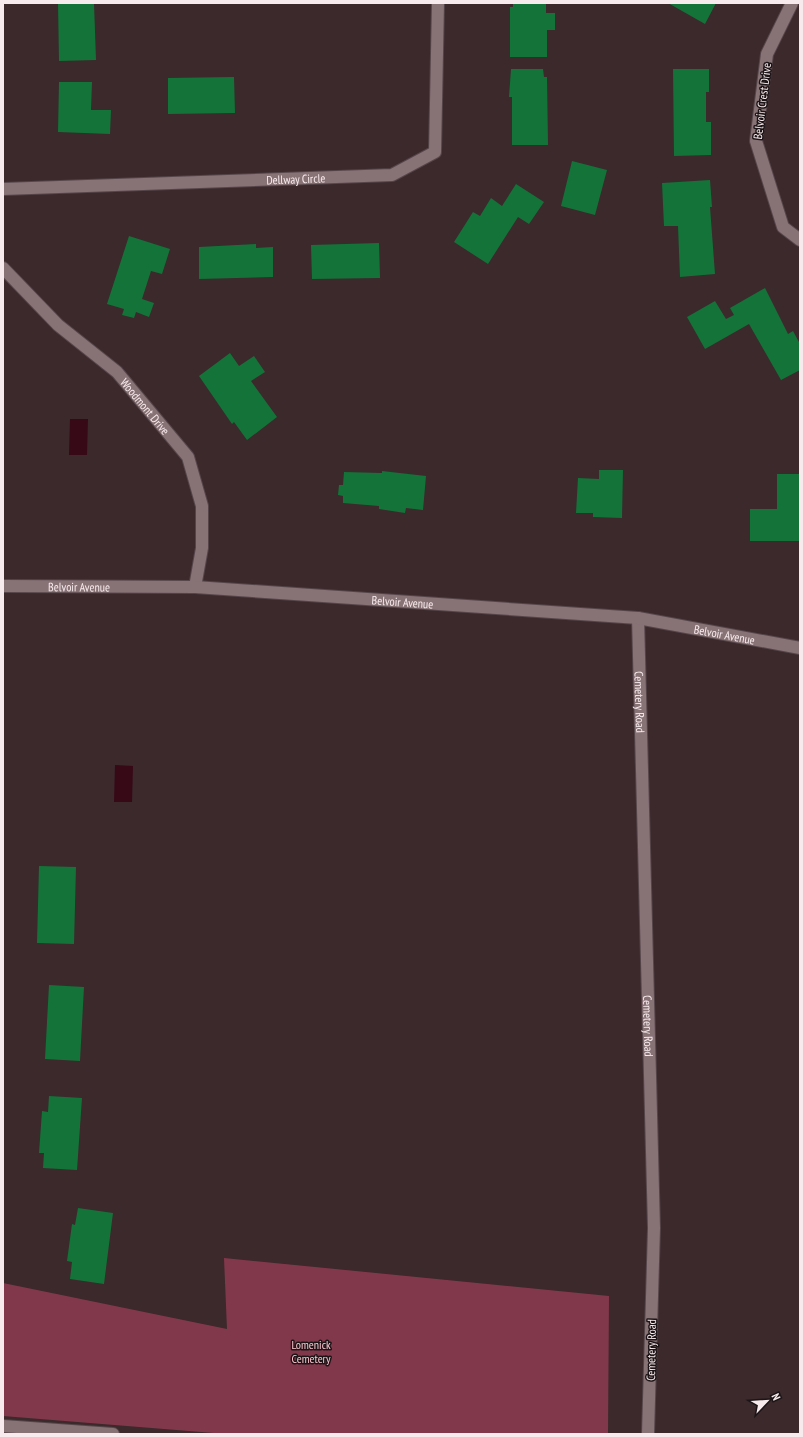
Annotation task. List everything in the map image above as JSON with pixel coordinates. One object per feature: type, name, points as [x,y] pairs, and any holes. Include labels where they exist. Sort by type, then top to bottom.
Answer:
[{"type":"street","name":"Dellway Circle","points":[[3,188],[392,175],[435,152],[438,3]]},
{"type":"street","name":"Belvoir Crest Drive","points":[[792,3],[767,54],[756,142],[783,227],[800,240]]},
{"type":"street","name":"Woodmont Drive","points":[[3,268],[58,325],[117,372],[188,456],[202,506],[202,548],[195,587]]},
{"type":"street","name":"Belvoir Avenue","points":[[3,586],[195,587],[638,618],[800,648]]},
{"type":"street","name":"Cemetery Road","points":[[638,618],[654,1228],[648,1434]]},
{"type":"street","points":[[3,1426],[113,1434]]},
{"type":"green space","name":"Lomenick Cemetery","points":[[224,1258],[609,1296],[608,1434],[226,1434],[3,1416],[3,1283],[227,1329]]},
{"type":"shaded area","points":[[70,419],[88,419],[87,455],[69,455]]},
{"type":"shaded area","points":[[115,765],[133,766],[132,802],[114,802]]},
{"type":"building","points":[[58,3],[94,3],[96,60],[59,61]]},
{"type":"building","points":[[513,3],[546,3],[546,13],[555,13],[555,30],[547,30],[547,57],[510,57],[510,7],[513,7]]},
{"type":"building","points":[[668,3],[716,3],[705,24]]},
{"type":"building","points":[[511,69],[543,69],[544,77],[547,77],[548,145],[512,145],[512,97],[509,97]]},
{"type":"building","points":[[673,69],[709,69],[709,92],[706,92],[706,122],[711,122],[711,155],[674,156]]},
{"type":"building","points":[[234,77],[235,113],[168,114],[168,78]]},
{"type":"building","points":[[59,82],[92,82],[91,110],[111,110],[110,134],[58,132]]},
{"type":"building","points":[[572,161],[607,170],[595,215],[561,206]]},
{"type":"building","points":[[710,180],[712,207],[710,207],[715,274],[680,277],[678,226],[664,226],[662,183]]},
{"type":"building","points":[[516,184],[544,202],[529,224],[518,217],[488,264],[454,242],[473,212],[480,216],[491,198],[502,206]]},
{"type":"building","points":[[129,236],[170,249],[162,274],[151,271],[142,299],[154,303],[149,317],[136,312],[134,318],[122,315],[124,309],[107,304]]},
{"type":"building","points":[[379,243],[380,278],[312,279],[311,245]]},
{"type":"building","points":[[256,244],[256,248],[273,247],[273,277],[199,279],[199,247]]},
{"type":"building","points":[[765,288],[788,334],[793,331],[800,344],[800,370],[781,380],[749,324],[705,349],[687,317],[715,301],[726,319],[734,315],[730,308]]},
{"type":"building","points":[[230,353],[239,366],[254,356],[265,372],[251,381],[277,417],[247,440],[234,422],[232,424],[199,376]]},
{"type":"building","points":[[599,470],[623,470],[622,518],[593,517],[593,513],[576,513],[578,478],[599,479]]},
{"type":"building","points":[[382,471],[426,476],[423,510],[406,508],[405,513],[379,509],[379,506],[343,503],[343,496],[338,495],[339,485],[343,485],[344,472],[382,473]]},
{"type":"building","points":[[777,474],[800,474],[800,541],[750,541],[750,509],[777,509]]},
{"type":"building","points":[[39,866],[76,867],[74,944],[37,943]]},
{"type":"building","points":[[49,985],[84,987],[80,1061],[45,1059]]},
{"type":"building","points":[[49,1096],[82,1098],[77,1170],[43,1168],[44,1153],[39,1153],[42,1111],[48,1112]]},
{"type":"building","points":[[78,1208],[113,1213],[104,1284],[70,1279],[72,1262],[67,1261],[72,1224],[75,1225]]}]
